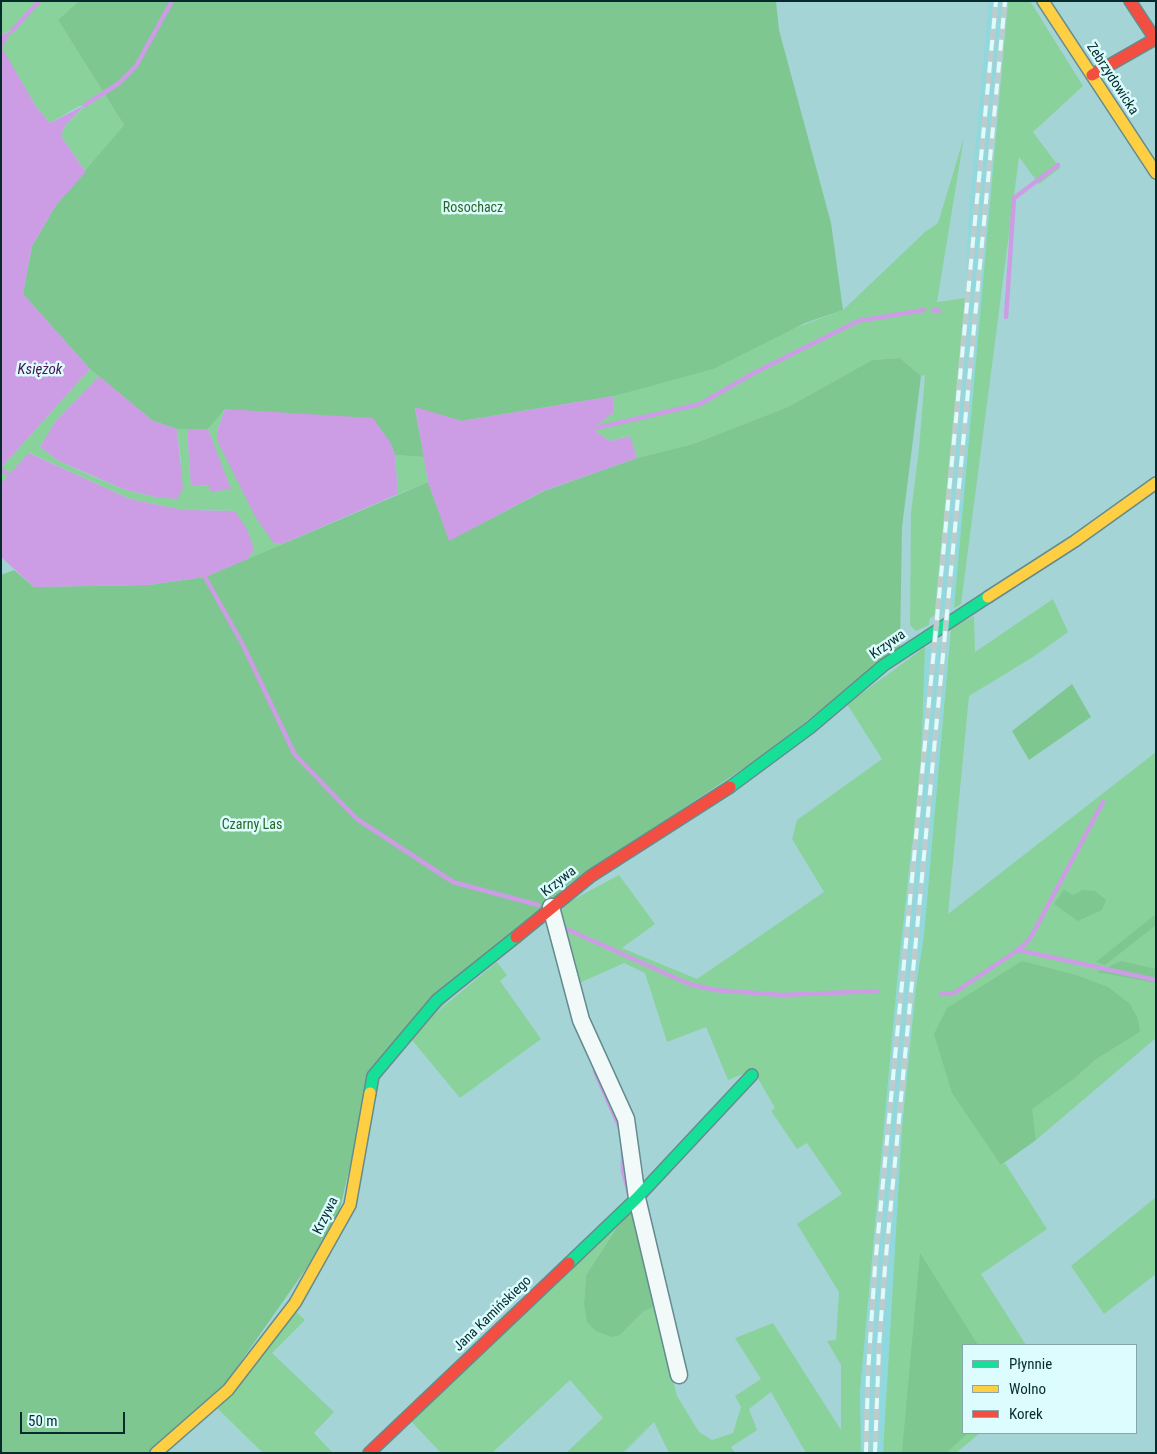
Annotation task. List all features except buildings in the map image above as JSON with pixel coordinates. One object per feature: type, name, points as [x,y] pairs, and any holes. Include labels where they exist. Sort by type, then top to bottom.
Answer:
[{"type":"street","name":"Zebrzydowicka","points":[[1043,1],[1156,173]]},
{"type":"street","points":[[1092,76],[1155,39],[1130,1]]},
{"type":"street","name":"Krzywa","points":[[156,1453],[228,1390],[295,1303],[326,1252],[350,1205],[373,1076],[437,1000],[591,876],[712,800],[755,770],[811,727],[884,665],[1075,540],[1156,483]]},
{"type":"street","points":[[551,907],[581,1020],[626,1119],[637,1198],[679,1375]]},
{"type":"street","name":"Jana Kamińskiego","points":[[369,1453],[637,1198],[752,1075]]},
{"type":"shaded area","points":[[989,1],[1008,1],[990,210],[954,608],[935,615],[966,299],[968,223]]},
{"type":"shaded area","points":[[949,640],[924,935],[916,987],[902,1128],[883,1453],[861,1453],[860,1391],[898,972],[912,844],[919,825],[925,647],[927,648]]},
{"type":"green space","points":[[1,1],[79,1],[58,20],[124,125],[86,172],[61,136],[64,127],[85,106],[79,106],[50,123],[37,108],[1,48],[10,31],[1,35]]},
{"type":"green space","name":"Rosochacz","points":[[79,1],[776,1],[779,30],[831,223],[843,310],[805,323],[713,369],[614,396],[462,421],[415,408],[424,457],[395,455],[390,442],[225,409],[208,429],[177,429],[153,421],[90,369],[23,294],[32,246],[56,205],[124,125],[58,20]]},
{"type":"green space","points":[[1008,1],[1030,1],[1083,86],[1033,132],[1060,168],[1039,184],[1019,157],[961,604],[954,608]]},
{"type":"green space","points":[[964,137],[937,302],[966,298],[935,615],[930,618],[929,625],[916,631],[910,625],[911,513],[925,375],[921,376],[900,358],[872,360],[788,407],[693,444],[637,458],[629,436],[610,441],[592,429],[613,413],[614,396],[843,310],[925,232],[938,223]]},
{"type":"green space","name":"Czarny Las","points":[[900,358],[921,376],[902,527],[900,647],[764,755],[570,883],[371,1075],[336,1226],[223,1387],[149,1453],[1,1453],[1,575],[14,570],[34,587],[148,585],[205,577],[428,482],[450,540],[544,491],[637,458],[693,444],[788,407],[872,360]]},
{"type":"green space","points":[[90,369],[99,376],[55,422],[40,447],[59,461],[85,473],[123,489],[155,497],[181,462],[177,429],[187,429],[191,486],[210,485],[210,491],[230,489],[208,429],[225,409],[217,431],[218,440],[274,543],[282,544],[248,559],[254,550],[235,511],[183,510],[130,499],[30,453],[1,483],[1,468]]},
{"type":"green space","points":[[395,455],[424,457],[428,482],[398,494]]},
{"type":"green space","points":[[1053,599],[1068,632],[1033,657],[969,696],[948,914],[1156,752],[1156,1038],[1036,1140],[1031,1109],[1074,1079],[1095,1060],[1140,1032],[1076,975],[1002,1165],[1005,1163],[1047,1229],[981,1274],[1025,1344],[962,1344],[962,1434],[979,1434],[956,1453],[883,1453],[902,1128],[916,987],[924,935],[951,628],[974,616],[975,652]]},
{"type":"green space","points":[[925,647],[919,825],[912,844],[898,972],[860,1391],[861,1453],[806,1453],[771,1392],[749,1409],[757,1430],[731,1447],[735,1453],[669,1453],[654,1422],[623,1453],[566,1453],[603,1418],[570,1380],[492,1453],[441,1453],[409,1419],[627,1212],[586,1275],[584,1303],[620,1335],[643,1312],[655,1306],[677,1396],[699,1432],[712,1440],[733,1433],[741,1407],[735,1396],[761,1379],[735,1338],[773,1323],[841,1430],[841,1365],[827,1341],[836,1340],[839,1292],[797,1224],[842,1194],[807,1143],[797,1149],[771,1111],[775,1108],[753,1070],[728,1080],[706,1027],[667,1042],[645,973],[624,963],[575,985],[560,913],[567,903],[619,875],[655,924],[622,948],[697,979],[824,892],[792,839],[797,820],[882,759],[847,704]]},
{"type":"green space","points":[[1072,684],[1091,717],[1029,760],[1012,731]]},
{"type":"green space","points":[[1064,890],[1073,895],[1083,890],[1095,891],[1106,900],[1102,910],[1078,921],[1054,904]]},
{"type":"green space","points":[[1156,914],[1156,925],[1105,965],[1096,962]]},
{"type":"green space","points":[[1022,961],[1076,975],[1108,987],[1130,1004],[1138,1019],[1140,1032],[1095,1060],[1074,1079],[1032,1109],[1036,1140],[1001,1165],[952,1093],[934,1034],[947,1008]]},
{"type":"green space","points":[[1121,961],[1156,969],[1156,983],[1097,972]]},
{"type":"green space","points":[[497,962],[507,975],[500,981],[541,1039],[460,1098],[412,1040],[432,1016]]},
{"type":"green space","points":[[1156,1197],[1156,1274],[1104,1314],[1071,1266]]},
{"type":"green space","points":[[635,1211],[655,1306],[643,1312],[620,1335],[612,1337],[596,1331],[587,1322],[584,1303],[586,1275],[627,1212]]},
{"type":"green space","points":[[920,1253],[977,1344],[962,1344],[962,1434],[967,1434],[946,1453],[902,1453]]},
{"type":"green space","points":[[293,1309],[305,1320],[272,1353],[334,1412],[314,1433],[333,1453],[263,1453],[216,1407]]},
{"type":"water","name":"Księżok","points":[[12,31],[2,48],[37,108],[50,123],[85,105],[64,127],[61,136],[86,172],[56,205],[32,246],[23,294],[90,369],[1,468],[1,35]]},
{"type":"water","points":[[99,376],[153,421],[177,429],[183,489],[177,499],[155,497],[123,489],[59,461],[40,447],[55,422]]},
{"type":"water","points":[[614,396],[613,413],[592,429],[610,441],[630,436],[637,458],[543,491],[449,541],[428,482],[415,407],[462,421]]},
{"type":"water","points":[[225,409],[373,418],[390,442],[395,455],[398,494],[282,544],[274,543],[256,518],[217,440],[217,432]]},
{"type":"water","points":[[187,429],[208,429],[231,489],[210,492],[209,485],[191,486]]},
{"type":"water","points":[[29,453],[130,499],[183,510],[235,511],[248,531],[254,550],[248,559],[205,577],[148,585],[34,587],[1,557],[1,483]]},
{"type":"waterway","points":[[12,31],[39,1]]},
{"type":"waterway","points":[[85,105],[118,84],[136,66],[172,1]]},
{"type":"waterway","points":[[1006,317],[1014,198],[1058,165]]},
{"type":"waterway","points":[[592,429],[700,404],[752,374],[858,321],[924,310]]},
{"type":"waterway","points":[[933,310],[939,311]]},
{"type":"waterway","points":[[1,469],[9,475]]},
{"type":"waterway","points":[[205,577],[243,645],[295,755],[357,819],[453,882],[538,905]]},
{"type":"waterway","points":[[1018,950],[1030,939],[1103,802]]},
{"type":"waterway","points":[[562,927],[689,984],[715,990],[782,995],[877,991]]},
{"type":"waterway","points":[[941,994],[954,993],[1018,950],[1156,980]]},
{"type":"waterway","points":[[595,1071],[620,1128]]},
{"type":"waterway","points":[[623,1150],[623,1171],[629,1194]]},
{"type":"railway","points":[[866,1453],[868,1373],[875,1266],[996,1]]},
{"type":"railway","points":[[875,1453],[879,1346],[885,1267],[1005,1]]},
{"type":"traffic: fast","points":[[730,787],[811,727],[884,665],[988,597]]},
{"type":"traffic: fast","points":[[370,1093],[373,1076],[437,1000],[516,937]]},
{"type":"traffic: fast","points":[[569,1263],[637,1198],[752,1075]]},
{"type":"traffic: slow","points":[[1043,1],[1156,173]]},
{"type":"traffic: slow","points":[[988,597],[1075,541],[1156,483]]},
{"type":"traffic: slow","points":[[156,1453],[228,1390],[295,1303],[350,1205],[370,1093]]},
{"type":"traffic: jam","points":[[1092,75],[1155,39],[1130,1]]},
{"type":"traffic: jam","points":[[516,937],[591,876],[730,787]]},
{"type":"traffic: jam","points":[[369,1453],[569,1263]]}]
